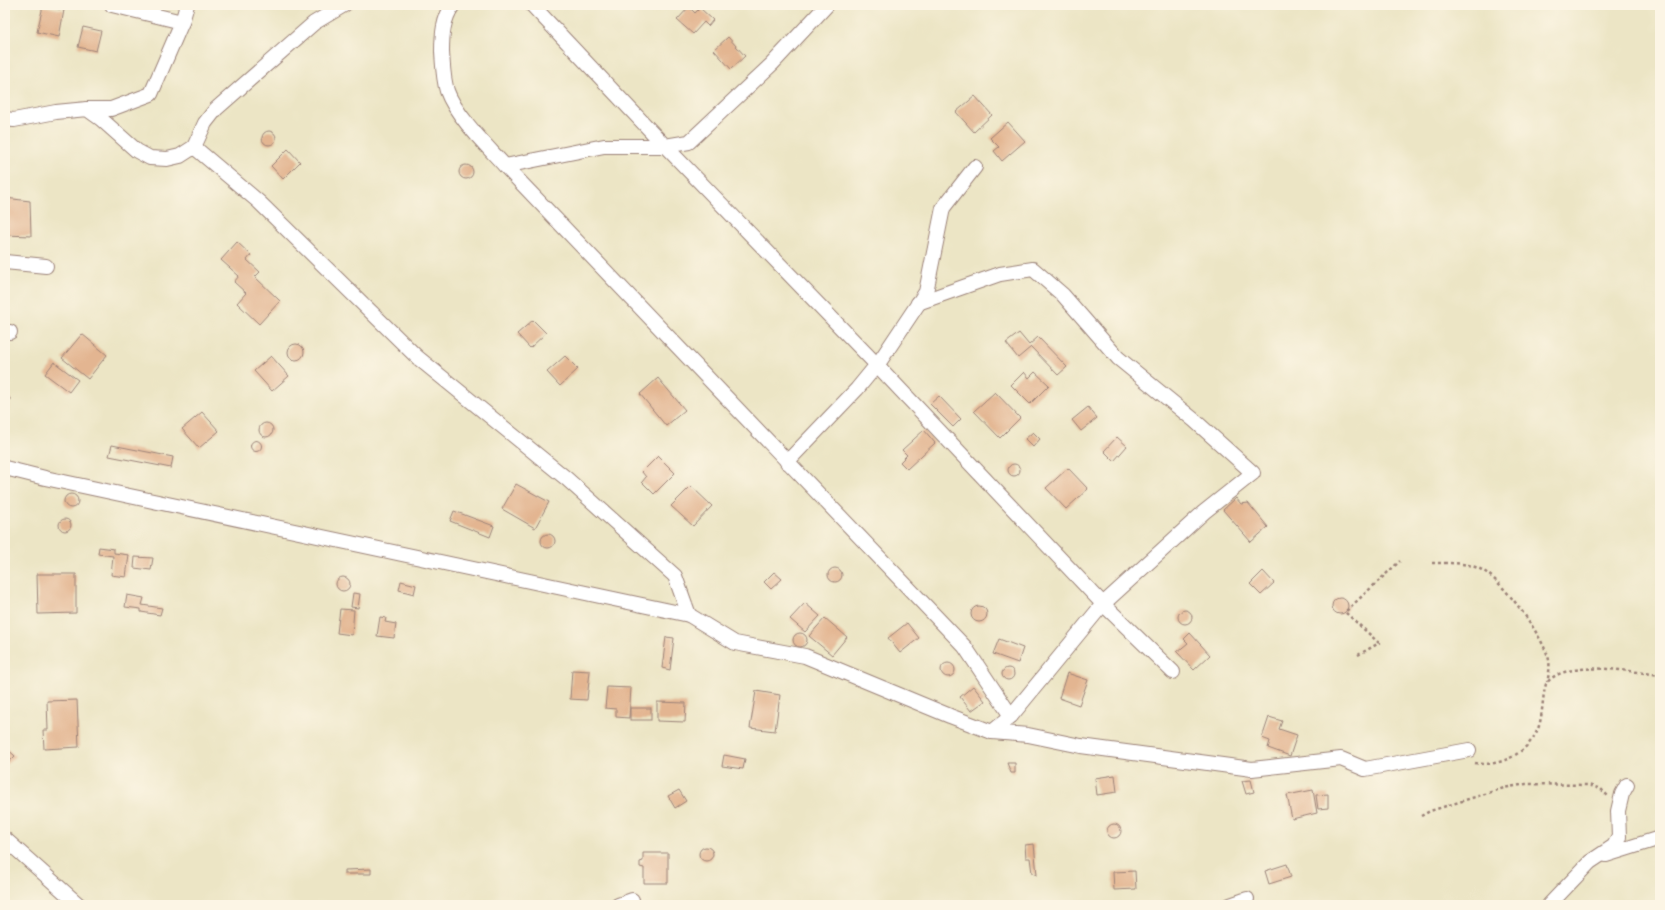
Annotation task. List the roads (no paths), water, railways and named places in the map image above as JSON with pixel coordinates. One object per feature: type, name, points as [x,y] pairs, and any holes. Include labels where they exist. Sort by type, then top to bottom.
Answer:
[{"type":"street","points":[[112,5],[182,22]]},
{"type":"street","points":[[8,123],[56,112],[111,108],[151,94],[182,22],[187,5]]},
{"type":"street","points":[[87,109],[101,119],[136,151],[150,158],[167,159],[180,156],[194,147],[204,123],[216,109],[314,23],[344,5]]},
{"type":"street","points":[[453,5],[443,26],[444,77],[447,92],[470,126],[505,166],[965,647],[1011,716]]},
{"type":"street","points":[[532,5],[665,146],[877,365],[1103,604],[1173,672]]},
{"type":"street","points":[[505,166],[604,146],[665,146],[689,142],[772,64],[827,5]]},
{"type":"street","points":[[194,147],[259,202],[417,357],[567,479],[675,576],[689,615]]},
{"type":"street","points":[[787,462],[857,389],[877,365],[926,292],[943,208],[975,167]]},
{"type":"street","points":[[5,262],[46,266]]},
{"type":"street","points":[[918,303],[1000,274],[1033,270],[1064,295],[1118,358],[1194,420],[1253,473],[1204,512],[1103,604],[1011,716],[992,732]]},
{"type":"street","points":[[5,468],[45,478],[689,615],[735,643],[804,656],[992,732],[1028,735],[1081,746],[1252,769],[1341,759],[1365,769],[1470,756]]},
{"type":"street","points":[[1550,905],[1590,862],[1614,846],[1620,837],[1618,811],[1622,794],[1627,785]]},
{"type":"street","points":[[1596,858],[1660,838]]},
{"type":"street","points":[[5,839],[79,905]]},
{"type":"street","points":[[1230,905],[1247,899]]},
{"type":"street","points":[[618,905],[632,900]]}]
